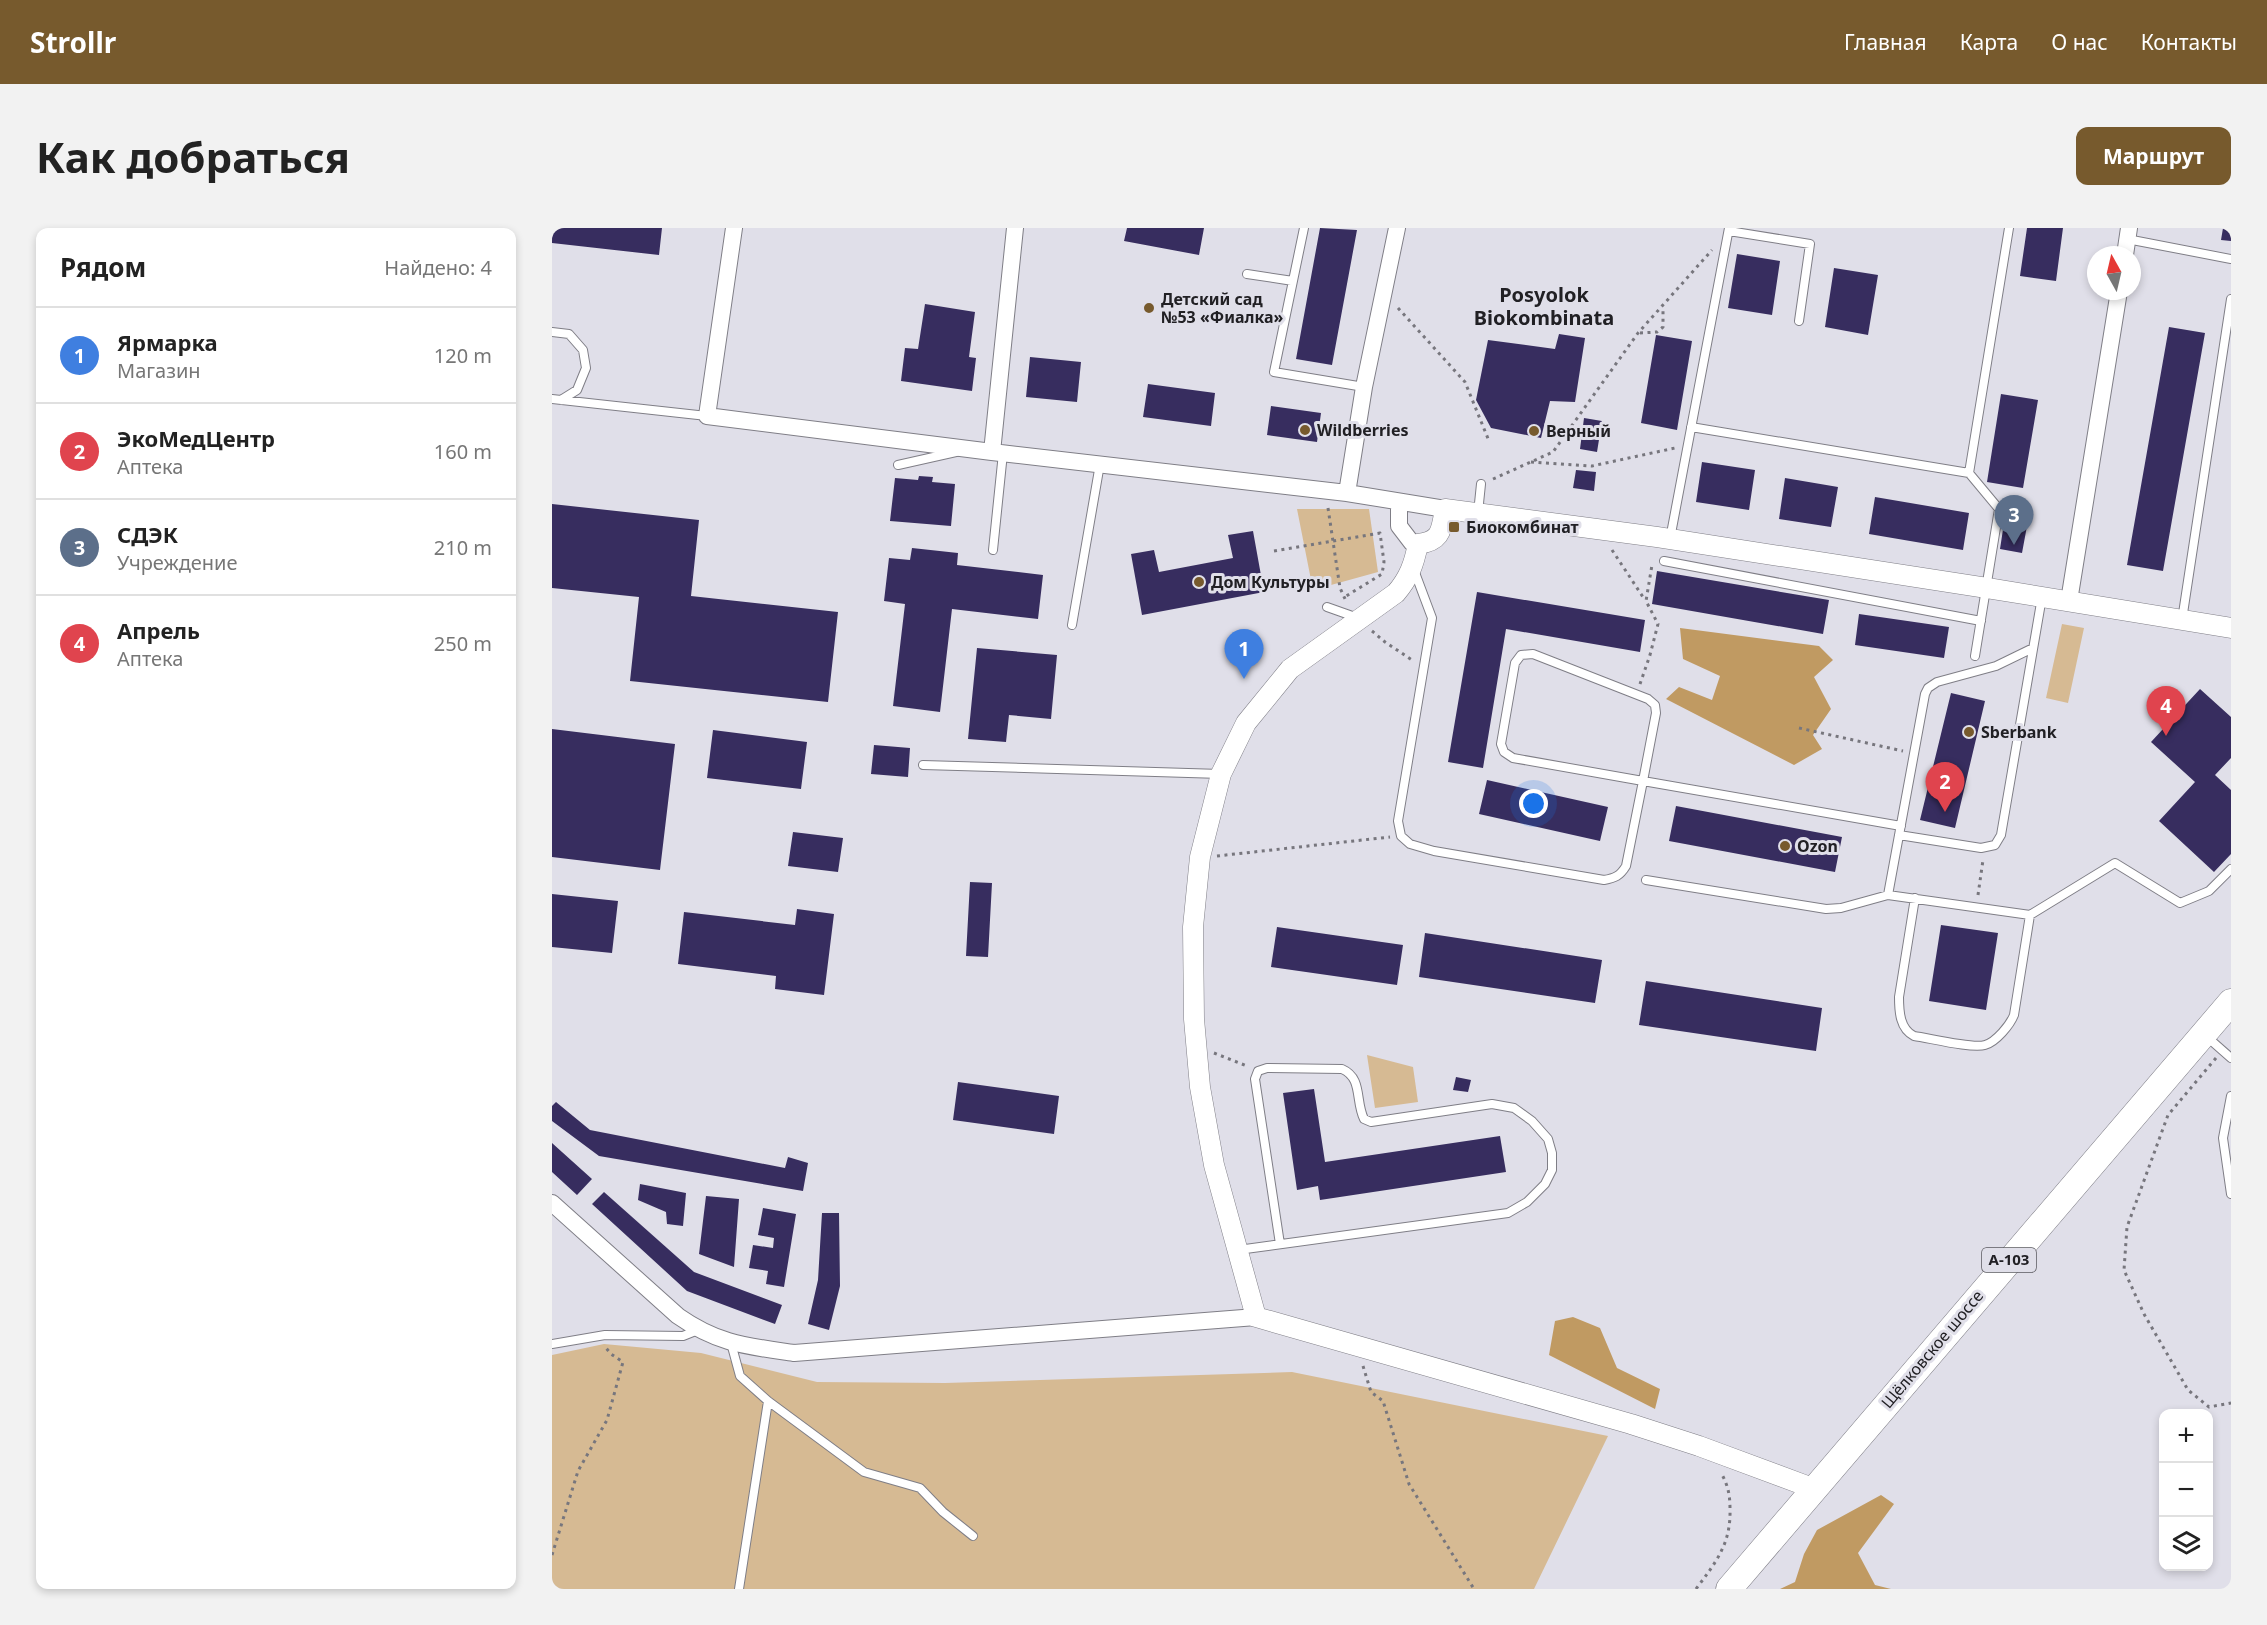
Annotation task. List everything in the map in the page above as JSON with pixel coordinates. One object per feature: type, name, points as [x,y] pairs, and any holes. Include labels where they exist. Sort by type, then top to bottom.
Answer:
[{"type":"main road","name":"Щёлковское шоссе","points":[[1729,1589],[1945,1333],[2231,1002]]},
{"type":"street","points":[[734,228],[707,416],[1347,493],[1987,588],[2231,628]]},
{"type":"street","points":[[998,452],[1015,228]]},
{"type":"street","points":[[1347,493],[1364,387],[1397,228]]},
{"type":"street","points":[[2069,601],[2118,300]]},
{"type":"street","points":[[1399,502],[1399,526],[1412,543],[1418,544],[1431,542],[1440,534],[1445,509]]},
{"type":"street","points":[[1256,1317],[1214,1165],[1192,1045],[1193,927],[1200,857],[1221,774],[1246,723],[1290,669],[1396,593],[1407,580],[1413,567],[1418,544]]},
{"type":"street","points":[[552,1203],[678,1316],[698,1330],[731,1343],[794,1353],[1256,1317],[1631,1424],[1815,1489]]},
{"type":"lane","points":[[1304,228],[1274,372],[1364,387]]},
{"type":"lane","points":[[1969,473],[2009,228]]},
{"type":"lane","points":[[1663,539],[1688,446],[1729,232],[1810,244],[1799,321]]},
{"type":"lane","points":[[2127,241],[2231,259]]},
{"type":"lane","points":[[1247,274],[1293,281]]},
{"type":"lane","points":[[2182,621],[2231,299]]},
{"type":"lane","points":[[552,332],[569,334],[584,350],[586,368],[577,390],[556,399]]},
{"type":"lane","points":[[556,399],[707,416]]},
{"type":"lane","points":[[1691,427],[1969,473],[1999,509],[1975,656]]},
{"type":"lane","points":[[898,465],[971,449]]},
{"type":"lane","points":[[993,550],[998,452]]},
{"type":"lane","points":[[1072,625],[1100,464]]},
{"type":"lane","points":[[1478,513],[1482,484]]},
{"type":"lane","points":[[1664,561],[1981,621]]},
{"type":"lane","points":[[1413,567],[1432,618],[1398,821],[1401,836],[1410,844],[1434,851],[1604,880],[1616,878],[1626,866],[1643,781],[1656,713],[1655,705],[1648,699],[1533,654],[1521,655],[1515,663],[1501,744],[1504,752],[1513,758],[1643,781],[1900,830],[1981,848],[1995,845],[2001,835],[2042,597]]},
{"type":"lane","points":[[1327,607],[1359,618]]},
{"type":"lane","points":[[1888,895],[1925,694],[1928,688],[1937,682],[1996,666],[2033,648]]},
{"type":"lane","points":[[923,765],[1221,774]]},
{"type":"lane","points":[[1646,879],[1826,909],[1841,909],[1888,895],[2030,915],[2115,863],[2180,903],[2209,891],[2231,868]]},
{"type":"lane","points":[[1915,898],[1899,997],[1899,1012],[1904,1027],[1914,1036],[1978,1046],[1992,1042],[2014,1015],[2030,915]]},
{"type":"lane","points":[[2203,1033],[2231,1058]]},
{"type":"lane","points":[[1238,1250],[1280,1245],[1508,1213],[1527,1202],[1545,1184],[1552,1170],[1552,1152],[1548,1139],[1532,1121],[1514,1108],[1492,1104],[1371,1122],[1364,1119],[1361,1113],[1355,1081],[1351,1073],[1342,1069],[1267,1068],[1258,1071],[1255,1079],[1280,1245]]},
{"type":"lane","points":[[2231,1096],[2223,1138],[2231,1194]]},
{"type":"lane","points":[[552,1344],[598,1336],[683,1336],[698,1330]]},
{"type":"lane","points":[[731,1343],[740,1376],[768,1401],[864,1472],[920,1488],[973,1536]]},
{"type":"lane","points":[[739,1589],[768,1401]]},
{"type":"path","points":[[1482,484],[1553,452],[1638,333],[1663,307],[1709,251],[1729,232]]},
{"type":"path","points":[[1384,293],[1465,382],[1489,441]]},
{"type":"path","points":[[1638,333],[1657,332],[1663,327],[1663,307]]},
{"type":"path","points":[[1529,462],[1592,466],[1688,446]]},
{"type":"path","points":[[1274,551],[1332,541],[1380,533],[1384,562],[1382,574],[1343,598],[1332,541],[1328,506],[1329,491]]},
{"type":"path","points":[[1599,530],[1646,601],[1658,624],[1636,695]]},
{"type":"path","points":[[1646,601],[1663,539]]},
{"type":"path","points":[[1359,618],[1385,642],[1412,660],[1420,674],[1420,693]]},
{"type":"path","points":[[1799,728],[1914,753]]},
{"type":"path","points":[[1200,857],[1401,836]]},
{"type":"path","points":[[1977,899],[1982,872]]},
{"type":"path","points":[[1192,1045],[1258,1071]]},
{"type":"path","points":[[2222,1050],[2168,1115],[2127,1227],[2124,1270],[2144,1314],[2188,1390],[2209,1407],[2231,1403]]},
{"type":"path","points":[[552,1555],[578,1471],[607,1420],[623,1362],[610,1354],[598,1336]]},
{"type":"path","points":[[1357,1346],[1371,1392],[1383,1401],[1409,1484],[1474,1589]]},
{"type":"path","points":[[1696,1589],[1718,1558],[1730,1532],[1728,1484],[1720,1473]]},
{"type":"shaded area","points":[[1297,509],[1369,509],[1378,572],[1313,590]]},
{"type":"shaded area","points":[[2062,624],[2084,628],[2068,703],[2046,698]]},
{"type":"shaded area","points":[[1680,628],[1819,646],[1833,660],[1814,677],[1831,709],[1813,735],[1822,749],[1794,765],[1666,699],[1679,687],[1712,700],[1720,676],[1683,659]]},
{"type":"shaded area","points":[[1367,1055],[1413,1067],[1418,1102],[1375,1108]]},
{"type":"shaded area","points":[[1573,1317],[1600,1328],[1617,1368],[1660,1389],[1655,1409],[1549,1355],[1555,1321]]},
{"type":"shaded area","points":[[604,1344],[701,1353],[817,1382],[945,1383],[1292,1372],[1608,1436],[1534,1589],[552,1589],[552,1355]]},
{"type":"shaded area","points":[[1881,1495],[1894,1504],[1858,1553],[1875,1585],[1891,1589],[1780,1589],[1795,1582],[1804,1554],[1817,1530]]},
{"type":"building","points":[[552,228],[662,228],[659,255],[552,243]]},
{"type":"building","points":[[1127,228],[1204,228],[1199,255],[1124,241]]},
{"type":"building","points":[[1320,228],[1357,230],[1332,365],[1296,359]]},
{"type":"building","points":[[2027,228],[2063,228],[2056,281],[2020,276]]},
{"type":"building","points":[[2223,228],[2231,228],[2231,241],[2221,240]]},
{"type":"building","points":[[1737,254],[1780,261],[1772,315],[1728,308]]},
{"type":"building","points":[[1834,268],[1878,275],[1868,335],[1825,327]]},
{"type":"building","points":[[925,304],[975,312],[969,357],[976,358],[972,391],[901,381],[905,348],[918,349]]},
{"type":"building","points":[[2169,327],[2205,333],[2163,571],[2127,565]]},
{"type":"building","points":[[1559,334],[1585,338],[1575,402],[1550,401],[1541,438],[1491,428],[1476,400],[1488,340],[1555,349]]},
{"type":"building","points":[[1656,335],[1692,341],[1677,430],[1641,423]]},
{"type":"building","points":[[1030,357],[1081,362],[1077,402],[1026,397]]},
{"type":"building","points":[[1148,384],[1215,393],[1211,426],[1143,417]]},
{"type":"building","points":[[2001,394],[2038,400],[2023,488],[1987,482]]},
{"type":"building","points":[[1271,406],[1321,413],[1317,442],[1267,435]]},
{"type":"building","points":[[1584,418],[1602,421],[1597,452],[1580,449]]},
{"type":"building","points":[[1702,462],[1755,470],[1749,510],[1696,502]]},
{"type":"building","points":[[1576,470],[1596,472],[1594,491],[1573,488]]},
{"type":"building","points":[[919,476],[933,477],[932,482],[955,484],[951,526],[890,521],[895,478],[918,480]]},
{"type":"building","points":[[1785,478],[1838,487],[1831,527],[1779,519]]},
{"type":"building","points":[[1875,497],[1969,513],[1963,550],[1869,534]]},
{"type":"building","points":[[552,504],[699,520],[691,596],[838,612],[828,702],[630,681],[639,597],[552,588]]},
{"type":"building","points":[[2004,523],[2027,526],[2022,553],[2000,549]]},
{"type":"building","name":"Дом Культуры","points":[[1253,531],[1264,592],[1142,615],[1131,554],[1154,550],[1159,572],[1233,558],[1228,535]]},
{"type":"building","points":[[912,548],[958,553],[957,565],[1043,575],[1038,619],[952,609],[940,712],[893,706],[905,604],[884,601],[889,558],[910,560]]},
{"type":"building","points":[[1657,571],[1829,600],[1823,634],[1652,604]]},
{"type":"building","points":[[1477,592],[1645,620],[1640,652],[1506,629],[1483,768],[1448,762]]},
{"type":"building","points":[[1859,614],[1949,627],[1944,658],[1855,645]]},
{"type":"building","points":[[977,648],[1057,655],[1051,719],[1009,715],[1006,742],[968,739]]},
{"type":"building","points":[[2200,689],[2231,717],[2231,758],[2215,775],[2231,790],[2231,854],[2214,872],[2159,821],[2195,782],[2151,742]]},
{"type":"building","points":[[1951,693],[1985,701],[1955,828],[1920,820]]},
{"type":"building","points":[[552,729],[675,744],[660,870],[552,857]]},
{"type":"building","points":[[713,730],[807,742],[801,789],[707,778]]},
{"type":"building","points":[[874,745],[910,748],[908,777],[871,774]]},
{"type":"building","points":[[1487,780],[1608,807],[1600,841],[1479,814]]},
{"type":"building","points":[[1676,806],[1842,837],[1835,872],[1669,841]]},
{"type":"building","points":[[793,832],[843,838],[838,872],[788,866]]},
{"type":"building","points":[[970,882],[992,883],[988,957],[966,956]]},
{"type":"building","points":[[552,894],[618,901],[612,953],[552,947]]},
{"type":"building","points":[[797,909],[834,914],[824,995],[775,989],[776,976],[678,964],[684,912],[795,925]]},
{"type":"building","points":[[1941,925],[1998,933],[1986,1010],[1929,1001]]},
{"type":"building","points":[[1277,927],[1403,945],[1397,985],[1271,967]]},
{"type":"building","points":[[1425,933],[1602,960],[1595,1003],[1419,977]]},
{"type":"building","points":[[1646,981],[1822,1008],[1816,1051],[1639,1025]]},
{"type":"building","points":[[1456,1077],[1471,1080],[1468,1092],[1453,1090]]},
{"type":"building","points":[[958,1082],[1059,1096],[1054,1134],[953,1120]]},
{"type":"building","points":[[1314,1089],[1325,1162],[1500,1136],[1506,1172],[1320,1200],[1318,1186],[1297,1190],[1283,1093]]},
{"type":"building","points":[[556,1102],[590,1130],[785,1168],[788,1157],[808,1163],[803,1191],[599,1156],[552,1121],[552,1106]]},
{"type":"building","points":[[552,1143],[592,1179],[577,1195],[552,1172]]},
{"type":"building","points":[[640,1184],[686,1193],[683,1226],[667,1224],[666,1212],[638,1200]]},
{"type":"building","points":[[604,1192],[694,1272],[782,1305],[775,1324],[687,1291],[592,1204]]},
{"type":"building","points":[[706,1196],[739,1199],[734,1267],[699,1254]]},
{"type":"building","points":[[763,1208],[796,1214],[784,1287],[766,1284],[768,1271],[749,1268],[753,1245],[773,1248],[774,1238],[758,1235]]},
{"type":"building","points":[[822,1213],[839,1213],[840,1286],[829,1330],[808,1324],[818,1280]]},
{"type":"place","name":"Детский сад №53 «Фиалка»","points":[[1149,308]]},
{"type":"place","name":"Wildberries","points":[[1305,430]]},
{"type":"place","name":"Верный","points":[[1534,431]]},
{"type":"place","name":"Биокомбинат","points":[[1454,527]]},
{"type":"place","name":"СДЭК","points":[[2014,545]]},
{"type":"place","name":"Дом Культуры","points":[[1199,582]]},
{"type":"place","name":"Ярмарка","points":[[1244,679]]},
{"type":"place","name":"Sberbank","points":[[1969,732]]},
{"type":"place","name":"Апрель","points":[[2166,736]]},
{"type":"place","name":"ЭкоМедЦентр","points":[[1945,812]]},
{"type":"place","name":"Ozon","points":[[1785,846]]},
{"type":"district","name":"Posyolok Biokombinata","points":[[1544,306]]}]
